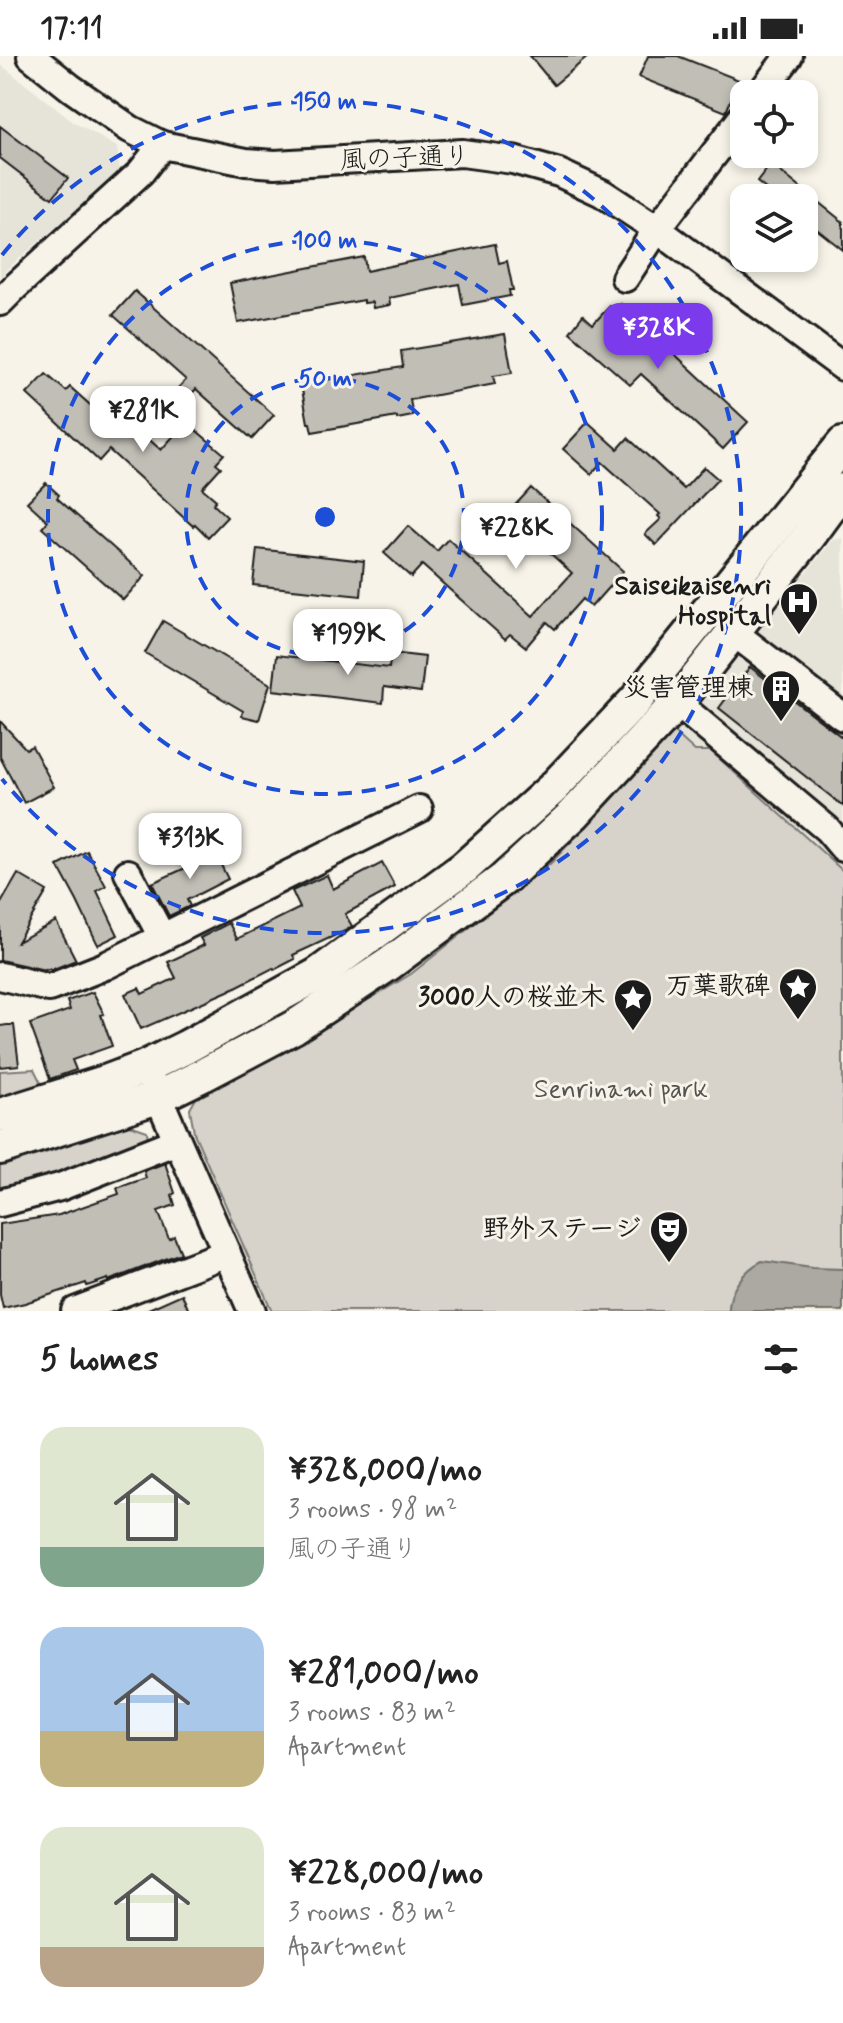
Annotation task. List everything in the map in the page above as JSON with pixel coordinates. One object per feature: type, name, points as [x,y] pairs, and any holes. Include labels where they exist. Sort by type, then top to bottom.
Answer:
[{"type":"main road","points":[[0,1115],[108,1081],[186,1047],[317,975],[465,867],[552,789],[635,701],[843,444]]},
{"type":"main road","points":[[0,1148],[158,1097],[294,1027],[389,964],[505,878],[574,814],[677,703],[810,535],[840,506]]},
{"type":"street","name":"風の子通り","points":[[31,56],[130,129],[162,145],[246,162],[275,164],[462,153],[513,160],[559,173],[602,193],[657,229],[843,367]]},
{"type":"street","points":[[771,80],[789,56]]},
{"type":"street","points":[[625,278],[657,229],[730,133]]},
{"type":"street","points":[[0,302],[141,172],[162,145]]},
{"type":"street","points":[[758,552],[791,522],[810,510],[840,506]]},
{"type":"street","points":[[733,632],[843,717]]},
{"type":"street","points":[[677,703],[827,829],[843,848]]},
{"type":"street","points":[[0,976],[49,988],[105,966],[419,809]]},
{"type":"street","points":[[128,873],[162,937]]},
{"type":"street","points":[[145,1067],[252,1311]]},
{"type":"street","points":[[0,1203],[60,1187],[177,1141]]},
{"type":"street","points":[[75,1311],[227,1253]]},
{"type":"shaded area","points":[[0,64],[73,122],[117,147],[120,172],[0,278]]},
{"type":"shaded area","name":"Saiseikaisenri Hospital","points":[[843,538],[843,869],[712,749],[696,750],[675,731],[833,540]]},
{"type":"shaded area","points":[[762,1261],[843,1269],[843,1311],[729,1311],[731,1296],[738,1282]]},
{"type":"green space","name":"Senrinami park","points":[[674,732],[695,751],[711,751],[843,871],[843,1311],[272,1311],[194,1133],[190,1109],[200,1091],[297,1043],[411,974],[550,864]]},
{"type":"green space","points":[[34,1069],[43,1087],[0,1099],[0,1071]]},
{"type":"green space","points":[[127,1124],[147,1131],[148,1143],[57,1178],[0,1194],[0,1165],[45,1153]]},
{"type":"building","points":[[530,56],[589,56],[554,85]]},
{"type":"building","points":[[648,56],[678,56],[739,80],[730,80],[730,102],[726,112],[639,77]]},
{"type":"building","points":[[0,126],[68,178],[52,198],[0,158]]},
{"type":"building","points":[[768,168],[776,168],[796,184],[760,184],[757,182]]},
{"type":"building","points":[[818,202],[843,222],[843,250],[818,230]]},
{"type":"building","points":[[495,244],[499,263],[507,261],[513,290],[509,290],[510,296],[463,305],[459,284],[389,298],[390,305],[373,308],[372,302],[364,303],[364,300],[238,323],[230,283],[364,257],[366,271]]},
{"type":"building","points":[[135,291],[274,415],[252,439],[196,389],[187,399],[176,390],[186,380],[113,315]]},
{"type":"building","points":[[621,304],[637,318],[645,309],[656,319],[636,340],[658,360],[669,349],[748,422],[723,449],[641,374],[630,385],[570,332],[583,315],[593,324],[610,306],[615,311]]},
{"type":"building","points":[[505,334],[512,373],[493,376],[495,384],[410,400],[413,416],[312,432],[301,384],[403,367],[401,351]]},
{"type":"building","points":[[46,374],[66,391],[70,387],[126,437],[135,427],[161,450],[179,430],[184,434],[191,426],[224,454],[216,463],[221,467],[202,488],[216,500],[213,504],[227,517],[208,537],[109,450],[99,461],[27,394]]},
{"type":"building","points":[[588,422],[618,449],[628,438],[684,489],[704,467],[718,479],[656,545],[645,534],[661,519],[660,514],[602,462],[591,474],[563,449]]},
{"type":"building","points":[[46,483],[59,495],[57,498],[145,576],[123,600],[42,528],[48,521],[27,502]]},
{"type":"building","points":[[531,488],[623,571],[591,607],[582,599],[555,629],[547,622],[526,647],[510,634],[505,639],[422,565],[411,577],[384,553],[408,526],[437,551],[448,539],[533,616],[572,573],[507,514]]},
{"type":"building","points":[[257,549],[364,561],[361,596],[253,585]]},
{"type":"building","points":[[163,621],[270,684],[259,720],[242,716],[243,711],[145,653]]},
{"type":"building","points":[[391,653],[425,657],[421,692],[384,687],[383,703],[273,690],[277,655],[389,668]]},
{"type":"building","name":"災害管理棟","points":[[750,667],[843,738],[843,806],[719,708]]},
{"type":"building","points":[[0,721],[26,749],[32,746],[54,787],[24,803],[0,757]]},
{"type":"building","points":[[212,847],[228,879],[187,900],[190,906],[169,916],[152,883],[190,866],[187,859]]},
{"type":"building","points":[[87,851],[106,886],[97,891],[118,935],[98,945],[58,866]]},
{"type":"building","points":[[382,863],[395,887],[345,914],[352,926],[347,930],[293,955],[295,959],[274,970],[141,1029],[125,994],[139,988],[142,994],[176,978],[168,962],[204,945],[200,938],[229,923],[237,939],[300,908],[292,891],[327,875],[333,889]]},
{"type":"building","points":[[18,874],[47,891],[17,942],[56,921],[76,960],[45,970],[0,960],[0,905]]},
{"type":"building","points":[[93,992],[104,1014],[101,1015],[112,1046],[72,1060],[76,1070],[50,1079],[30,1024],[70,1010],[67,1001]]},
{"type":"building","points":[[14,1025],[19,1065],[0,1067],[0,1026]]},
{"type":"building","points":[[165,1163],[175,1193],[172,1195],[175,1205],[158,1211],[169,1239],[174,1236],[181,1253],[108,1281],[87,1286],[86,1283],[3,1308],[0,1295],[0,1224],[59,1215],[119,1194],[117,1188],[146,1178],[144,1171]]},
{"type":"building","points":[[182,1294],[189,1311],[144,1311]]},
{"type":"place","name":"Saiseikaisenri Hospital","points":[[799,636]]},
{"type":"place","name":"災害管理棟","points":[[781,723]]},
{"type":"place","name":"万葉歌碑","points":[[798,1021]]},
{"type":"place","name":"3000人の桜並木","points":[[633,1032]]},
{"type":"place","name":"野外ステージ","points":[[669,1264]]}]
